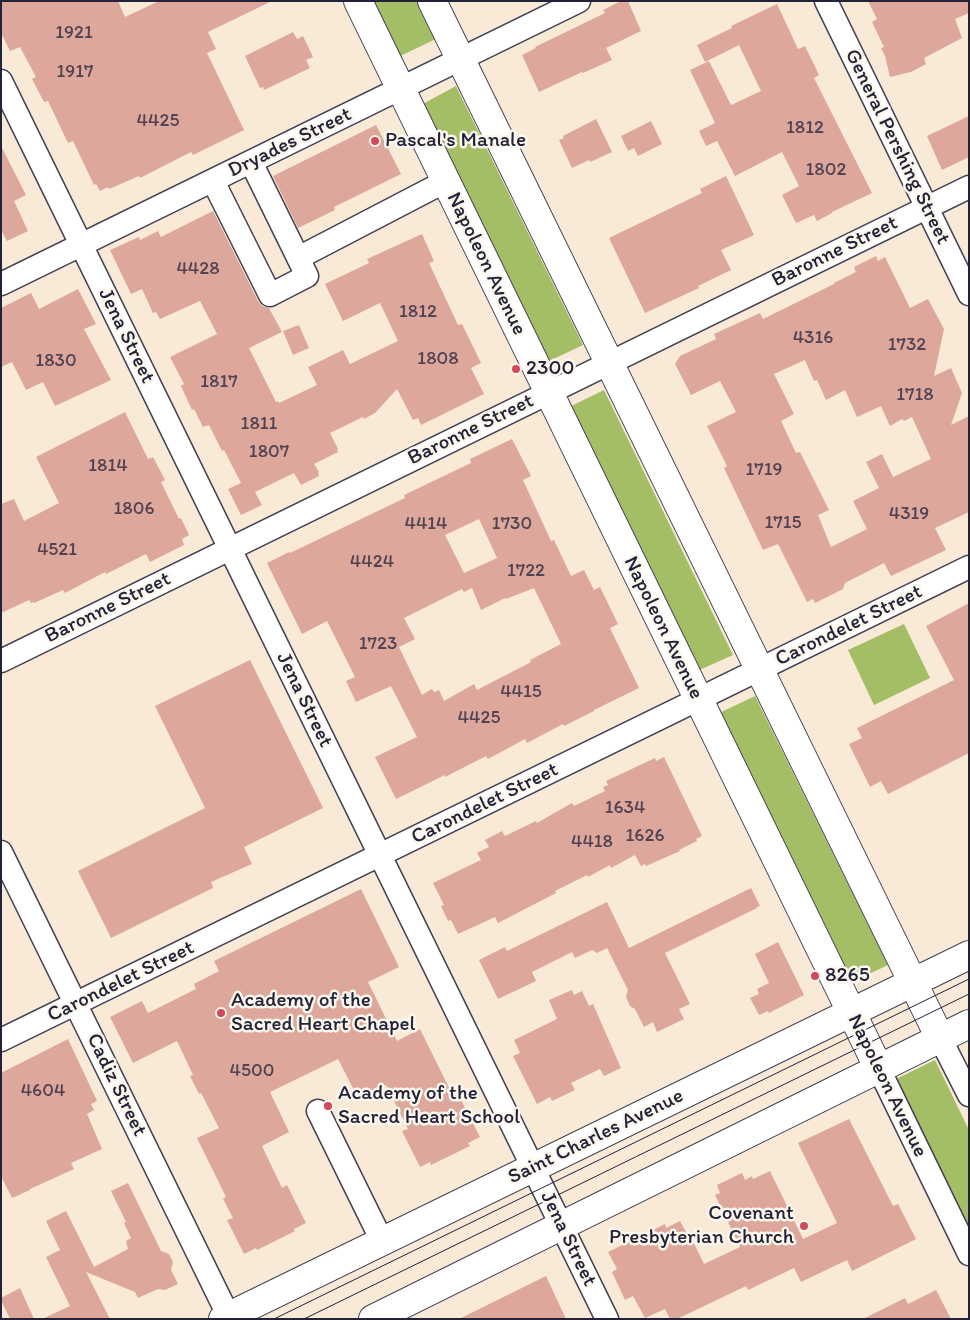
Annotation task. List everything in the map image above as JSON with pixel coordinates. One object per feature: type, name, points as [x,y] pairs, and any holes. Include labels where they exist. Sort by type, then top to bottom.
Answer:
[{"type":"main road","name":"Napoleon Avenue","points":[[358,1],[879,1069]]},
{"type":"main road","points":[[432,1],[940,1038]]},
{"type":"main road","name":"Saint Charles Avenue","points":[[227,1318],[969,954]]},
{"type":"main road","points":[[373,1319],[969,1024]]},
{"type":"street","name":"Dryades Street","points":[[1,284],[579,1]]},
{"type":"street","name":"General Pershing Street","points":[[826,1],[969,294]]},
{"type":"street","name":"Jena Street","points":[[1,81],[607,1319]]},
{"type":"street","points":[[213,181],[270,295],[307,276],[251,162]]},
{"type":"street","points":[[298,258],[446,182]]},
{"type":"street","name":"Baronne Street","points":[[1,661],[969,187]]},
{"type":"street","name":"Carondelet Street","points":[[1,1040],[969,567]]},
{"type":"street","name":"Cadiz Street","points":[[1,852],[227,1318]]},
{"type":"street","points":[[940,1038],[969,1095]]},
{"type":"street","name":"Napoleon Avenue","points":[[879,1069],[969,1254]]},
{"type":"street","points":[[318,1111],[382,1241]]},
{"type":"green space","points":[[368,1],[417,1],[436,39],[396,58]]},
{"type":"green space","points":[[456,86],[583,345],[545,363],[419,106]]},
{"type":"green space","points":[[604,390],[733,655],[695,672],[567,408]]},
{"type":"green space","points":[[904,624],[930,678],[874,705],[848,650]]},
{"type":"green space","points":[[755,696],[888,965],[848,984],[717,714]]},
{"type":"green space","points":[[935,1060],[969,1130],[969,1231],[894,1080]]},
{"type":"building","points":[[1,1],[118,1],[125,17],[159,1],[272,1],[208,32],[216,49],[207,53],[244,130],[193,155],[191,152],[140,178],[139,176],[100,191],[96,184],[94,185],[73,141],[68,143],[48,101],[44,102],[32,79],[36,77],[20,47],[10,51],[1,33]]},
{"type":"building","points":[[621,1],[628,1],[641,31],[606,48],[612,60],[539,92],[522,55],[605,13],[603,10]]},
{"type":"building","points":[[868,1],[969,1],[969,13],[955,19],[962,38],[924,58],[926,64],[911,72],[890,77],[881,48],[884,47],[872,22],[877,19]]},
{"type":"building","points":[[777,4],[798,49],[805,46],[819,75],[814,78],[872,193],[817,221],[814,215],[796,223],[782,195],[799,186],[782,152],[735,176],[717,141],[706,146],[699,131],[715,123],[690,70],[709,61],[731,105],[761,91],[739,45],[705,62],[697,45]]},
{"type":"building","points":[[293,32],[297,39],[303,36],[313,57],[306,60],[310,68],[264,90],[263,87],[260,88],[245,56]]},
{"type":"building","points":[[969,116],[969,157],[942,170],[927,136]]},
{"type":"building","points":[[596,119],[612,152],[572,168],[559,140],[564,138],[563,136]]},
{"type":"building","points":[[651,121],[662,144],[638,156],[634,148],[628,151],[621,136]]},
{"type":"building","points":[[376,125],[401,174],[334,207],[335,210],[298,228],[273,176]]},
{"type":"building","points":[[1,146],[26,195],[14,201],[28,231],[7,241],[1,230]]},
{"type":"building","points":[[726,176],[754,235],[721,250],[731,270],[698,286],[699,288],[645,313],[609,238],[702,193],[700,189]]},
{"type":"building","points":[[213,211],[258,301],[262,306],[269,308],[282,332],[249,348],[276,402],[278,401],[279,403],[317,385],[308,367],[343,350],[350,364],[398,341],[380,303],[343,321],[325,284],[369,263],[367,259],[422,234],[434,261],[429,263],[458,325],[462,324],[481,363],[471,368],[484,394],[421,425],[418,418],[413,420],[397,389],[375,413],[330,433],[338,452],[314,464],[319,472],[319,476],[301,485],[294,473],[255,492],[262,505],[241,515],[228,489],[241,483],[209,425],[203,427],[194,409],[192,410],[181,386],[184,384],[170,357],[217,334],[200,301],[160,319],[156,312],[153,313],[142,289],[131,294],[110,250],[139,237],[140,240],[158,231],[161,237]]},
{"type":"building","points":[[876,256],[878,261],[885,257],[910,308],[928,299],[944,329],[934,376],[951,368],[962,393],[951,425],[969,416],[969,512],[935,528],[946,550],[891,576],[884,563],[845,583],[843,589],[815,603],[813,599],[807,602],[778,544],[763,550],[724,468],[727,466],[707,426],[736,412],[720,381],[691,395],[675,364],[680,356],[716,339],[714,334],[760,313],[763,319],[856,272],[854,267]],"holes":[[[805,360],[814,381],[817,380],[826,400],[845,390],[857,417],[881,406],[890,426],[902,419],[904,421],[912,417],[931,459],[893,477],[882,454],[866,462],[879,488],[853,501],[867,529],[831,547],[818,515],[829,510],[800,452],[796,453],[781,421],[794,414],[774,374]]]},
{"type":"building","points":[[78,289],[96,324],[84,329],[111,380],[55,406],[43,382],[26,390],[12,362],[1,367],[1,308],[31,293],[39,309]]},
{"type":"building","points":[[299,325],[309,348],[293,355],[283,331]]},
{"type":"building","points":[[125,412],[148,459],[153,457],[165,480],[161,482],[189,535],[182,539],[184,545],[150,562],[146,554],[106,574],[105,572],[65,593],[63,590],[34,603],[31,603],[29,600],[1,613],[1,504],[14,499],[24,521],[59,503],[36,457]]},
{"type":"building","points":[[512,439],[531,476],[523,480],[551,541],[554,540],[571,576],[584,570],[594,590],[600,587],[618,624],[610,628],[639,688],[527,743],[525,739],[488,759],[486,756],[396,799],[375,757],[417,737],[391,686],[356,702],[346,681],[355,677],[327,621],[302,634],[267,563],[405,498],[404,495],[471,463],[470,459]],"holes":[[[479,519],[497,558],[464,573],[445,535]],[[472,588],[481,610],[505,598],[534,588],[561,644],[477,690],[474,684],[444,701],[439,690],[434,692],[432,689],[422,695],[399,647],[415,639],[404,618],[462,589],[464,592]]]},
{"type":"building","points":[[969,603],[969,753],[888,794],[881,781],[870,787],[849,744],[862,738],[857,728],[954,680],[926,626]]},
{"type":"building","points":[[250,660],[323,808],[244,847],[252,864],[211,882],[213,888],[111,938],[78,871],[205,808],[155,706]]},
{"type":"building","points":[[664,757],[702,836],[696,839],[697,841],[646,866],[645,864],[641,866],[635,855],[611,868],[610,865],[588,877],[587,875],[498,923],[495,917],[458,934],[451,920],[448,921],[441,906],[444,905],[433,883],[481,860],[477,853],[489,847],[485,840],[502,831],[505,836],[536,821],[537,823],[572,803],[574,806],[605,791],[603,787],[608,785],[606,781],[655,758],[656,761]]},
{"type":"building","points":[[751,888],[760,906],[665,953],[690,1004],[679,1009],[684,1019],[657,1032],[653,1022],[644,1027],[635,1009],[630,1006],[626,997],[628,990],[607,948],[597,953],[592,950],[575,958],[572,952],[532,972],[536,981],[498,999],[479,960],[505,947],[507,951],[607,902],[629,948]]},
{"type":"building","points":[[361,889],[399,967],[368,982],[397,1041],[420,1029],[456,1102],[461,1100],[480,1137],[468,1143],[470,1146],[431,1165],[430,1162],[420,1167],[402,1131],[408,1129],[386,1085],[358,1098],[338,1059],[270,1092],[289,1132],[262,1146],[282,1188],[287,1185],[306,1223],[294,1229],[295,1231],[257,1250],[256,1248],[244,1254],[227,1220],[233,1218],[223,1199],[226,1197],[197,1138],[219,1128],[190,1076],[193,1075],[177,1041],[133,1063],[110,1017],[142,1001],[148,1013],[196,989],[194,984],[219,971],[214,961]]},
{"type":"building","points":[[778,942],[804,995],[769,1013],[768,1011],[759,1015],[750,998],[759,994],[757,989],[769,983],[755,954]]},
{"type":"building","points":[[572,990],[574,995],[582,991],[589,1006],[593,1004],[621,1068],[604,1076],[600,1069],[571,1083],[575,1090],[552,1101],[550,1097],[537,1104],[513,1056],[520,1053],[514,1040],[557,1019],[549,1000]]},
{"type":"building","points":[[68,1039],[97,1101],[91,1104],[94,1110],[87,1114],[102,1149],[71,1163],[74,1169],[12,1198],[1,1176],[1,1073]]},
{"type":"building","points":[[849,1119],[893,1206],[898,1204],[916,1239],[852,1271],[847,1260],[801,1282],[794,1268],[748,1290],[746,1286],[677,1319],[670,1319],[665,1309],[645,1318],[633,1296],[625,1300],[612,1272],[617,1269],[608,1252],[665,1224],[666,1228],[680,1221],[688,1236],[690,1235],[704,1264],[740,1247],[715,1195],[720,1193],[717,1185],[742,1173],[745,1180],[752,1176],[753,1179],[770,1171],[803,1239],[837,1223],[798,1143]]},
{"type":"building","points":[[128,1183],[161,1251],[169,1254],[173,1262],[171,1270],[178,1284],[165,1290],[158,1289],[138,1298],[135,1292],[86,1272],[110,1319],[42,1319],[70,1306],[46,1257],[60,1250],[46,1221],[66,1211],[94,1267],[128,1249],[126,1241],[131,1238],[124,1223],[126,1222],[111,1191]]},
{"type":"building","points":[[546,1276],[566,1319],[459,1319]]},
{"type":"building","points":[[20,1288],[34,1319],[10,1319],[1,1300],[1,1298]]},
{"type":"building","points":[[936,1290],[951,1319],[863,1319],[905,1298],[908,1304]]},
{"type":"tram line","points":[[274,1319],[969,979]]},
{"type":"tram line","points":[[304,1319],[969,994]]},
{"type":"place","name":"Pascal's Manale","points":[[375,141]]},
{"type":"place","name":"2300","points":[[516,369]]},
{"type":"place","name":"8265","points":[[815,976]]},
{"type":"place","name":"Academy of the Sacred Heart Chapel","points":[[221,1013]]},
{"type":"place","name":"Academy of the Sacred Heart School","points":[[328,1106]]},
{"type":"place","name":"Covenant Presbyterian Church","points":[[804,1226]]}]
